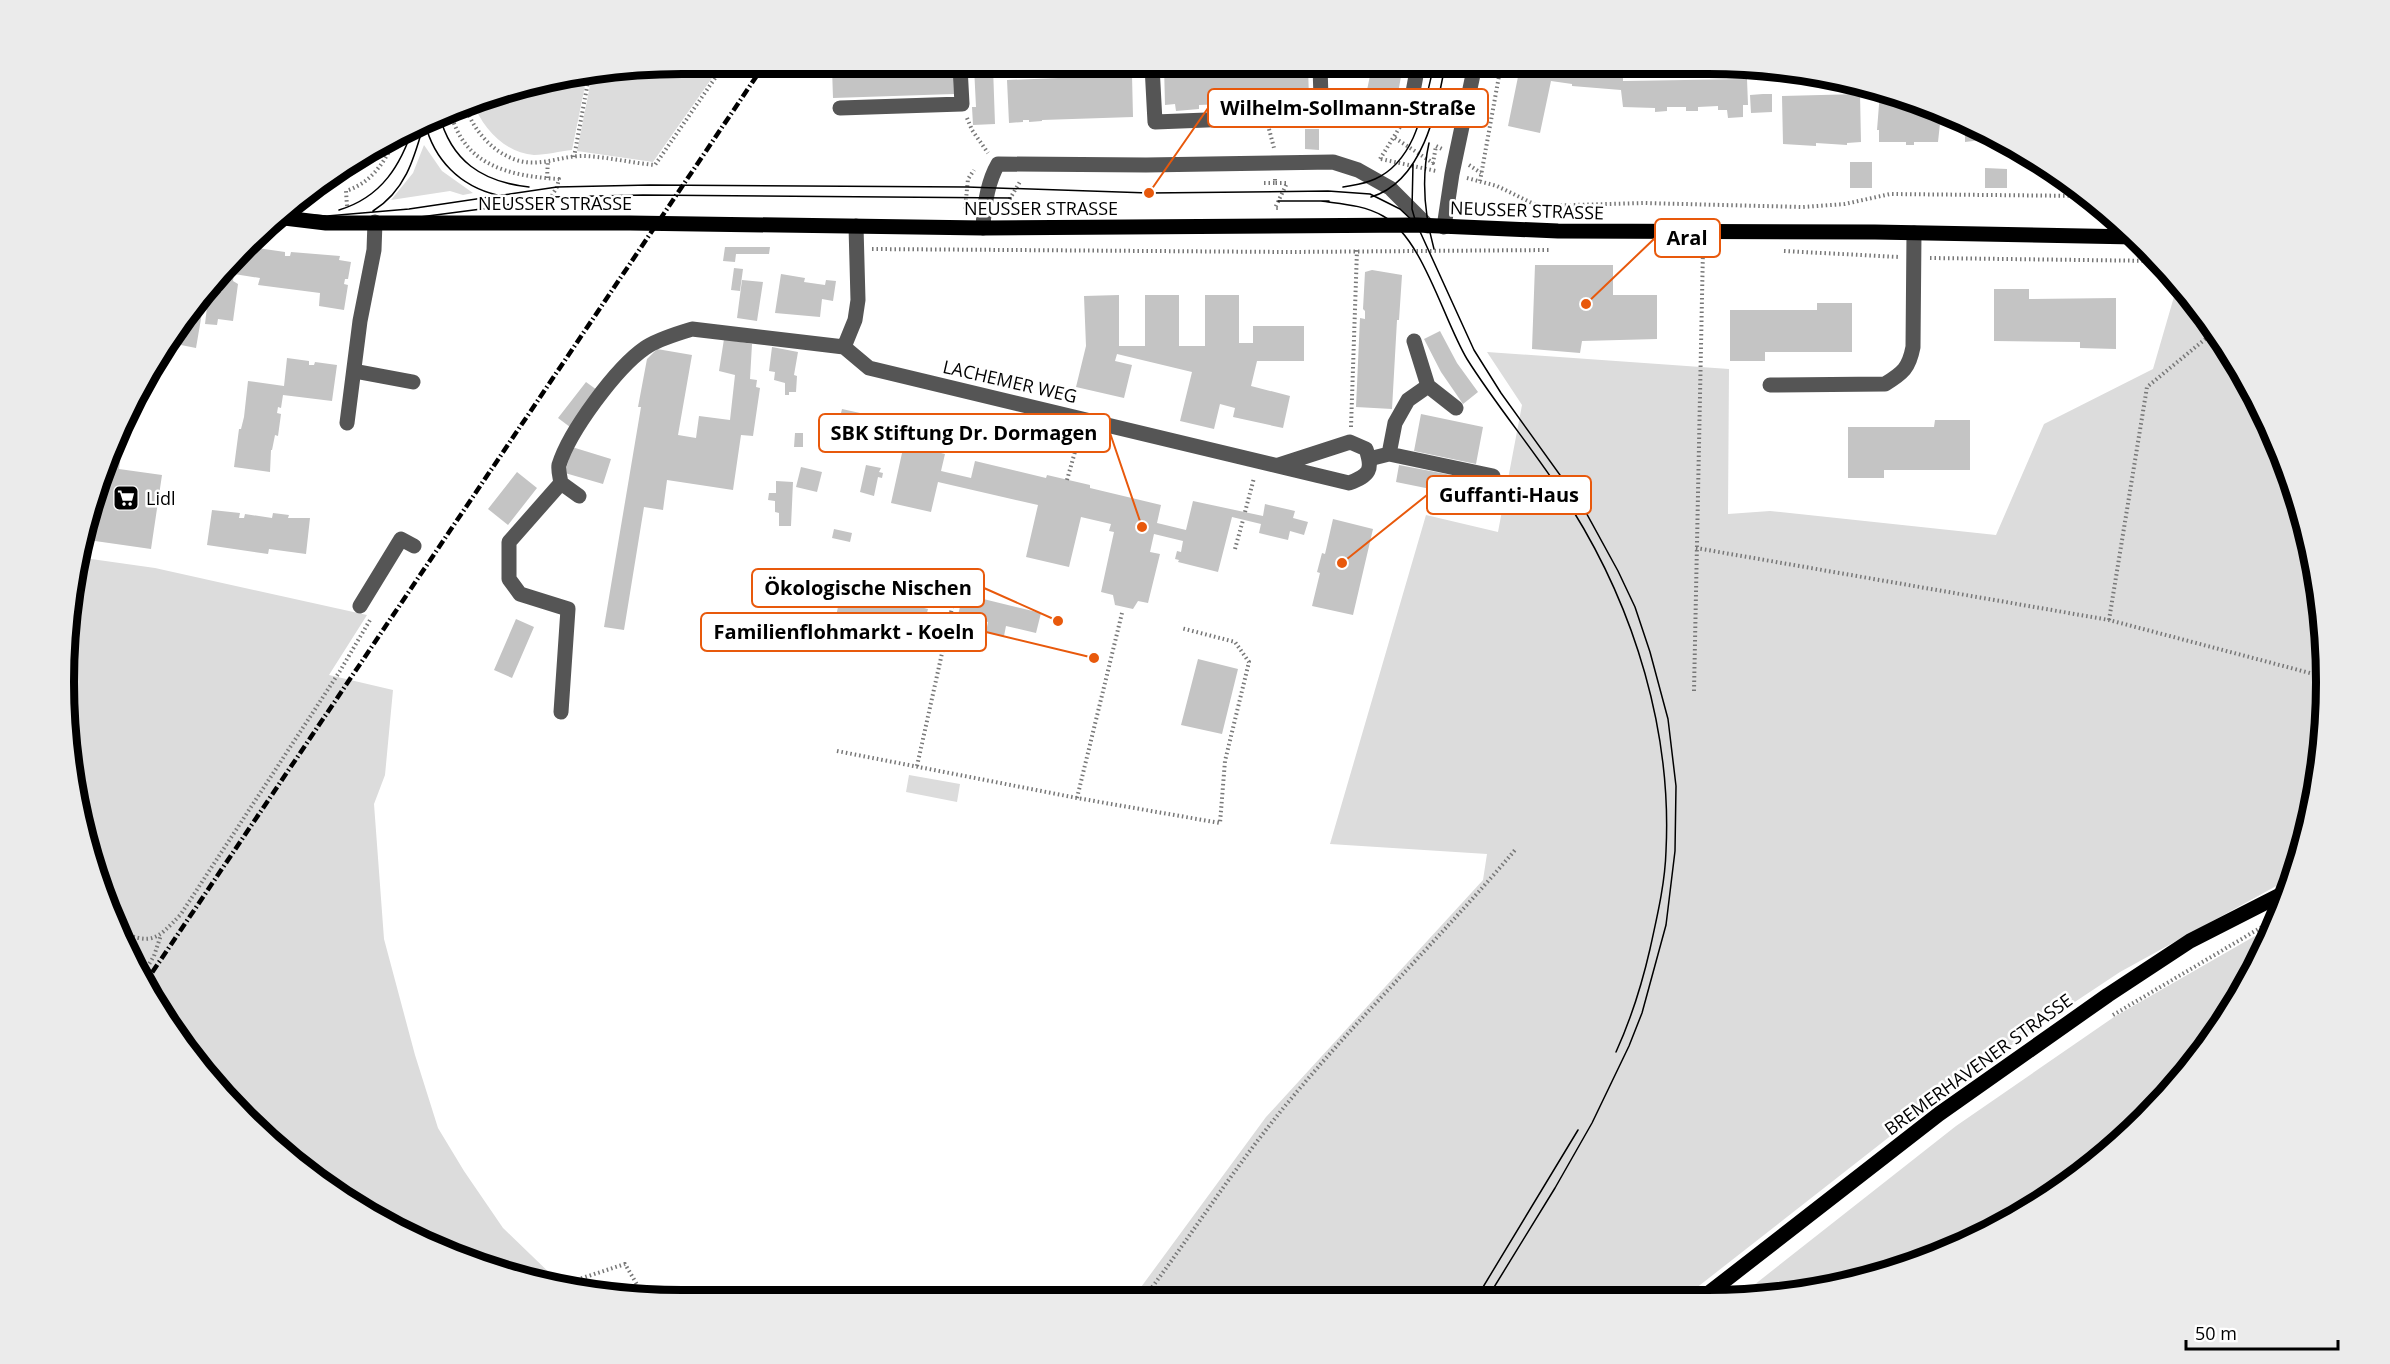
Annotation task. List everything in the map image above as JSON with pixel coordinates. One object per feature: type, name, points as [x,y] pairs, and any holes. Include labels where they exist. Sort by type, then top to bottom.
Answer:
[{"type":"main road","name":"NEUSSER STRASSE","points":[[289,219],[326,223],[630,222],[983,228],[1444,226],[1619,232],[2122,237]]},
{"type":"main road","name":"BREMERHAVENER STRASSE","points":[[1712,1291],[1939,1114],[2108,995],[2190,941],[2277,897]]},
{"type":"street","points":[[840,108],[962,104],[960,73]]},
{"type":"street","points":[[1152,73],[1155,122],[1258,118]]},
{"type":"street","points":[[1303,113],[1312,110],[1321,98],[1320,73]]},
{"type":"street","points":[[1410,108],[1417,73]]},
{"type":"street","points":[[1444,226],[1452,174],[1473,73]]},
{"type":"street","points":[[983,228],[988,189],[998,164],[1275,162],[1333,162],[1358,170],[1390,188],[1428,226]]},
{"type":"street","points":[[347,423],[374,250],[375,222]]},
{"type":"street","points":[[579,496],[561,483],[558,466],[586,412],[627,364],[645,348],[692,330],[844,346],[855,320],[858,300],[856,226]]},
{"type":"street","points":[[1770,385],[1885,384],[1901,374],[1910,362],[1913,347],[1914,233]]},
{"type":"street","points":[[1414,341],[1428,386],[1456,408]]},
{"type":"street","name":"LACHEMER WEG","points":[[844,346],[869,368],[1349,483],[1364,478],[1370,470],[1370,459]]},
{"type":"street","points":[[354,370],[413,382]]},
{"type":"street","points":[[1389,454],[1395,423],[1408,400],[1428,386]]},
{"type":"street","points":[[1279,465],[1350,442],[1366,449],[1370,459],[1389,454],[1493,476]]},
{"type":"street","points":[[561,483],[509,542],[509,579],[520,594],[568,609],[561,712]]},
{"type":"street","points":[[360,606],[401,539],[414,546]]},
{"type":"path","points":[[469,112],[478,132],[493,146],[508,156],[525,162],[584,156],[655,165],[719,73]]},
{"type":"path","points":[[1480,181],[1500,73]]},
{"type":"path","points":[[574,157],[588,81]]},
{"type":"path","points":[[962,104],[972,130],[987,152]]},
{"type":"path","points":[[1410,108],[1381,159],[1497,186],[1538,206],[1643,204],[1803,207],[1845,204],[1890,194],[2073,196]]},
{"type":"path","points":[[453,118],[461,138],[487,163],[518,175],[559,179],[545,209],[554,209]]},
{"type":"path","points":[[1258,118],[1263,119],[1271,131],[1275,183]]},
{"type":"path","points":[[346,191],[358,187],[380,166],[389,149]]},
{"type":"path","points":[[547,178],[548,160]]},
{"type":"path","points":[[1005,208],[1020,182]]},
{"type":"path","points":[[1264,183],[1287,183],[1275,208],[1289,208],[1288,252]]},
{"type":"path","points":[[1023,208],[1031,208]]},
{"type":"path","points":[[1692,247],[1715,248]]},
{"type":"path","points":[[1694,691],[1703,247]]},
{"type":"path","points":[[858,248],[1288,252],[1357,250],[1472,252],[1557,249]]},
{"type":"path","points":[[1350,442],[1357,250]]},
{"type":"path","points":[[1773,250],[1914,257],[2146,261]]},
{"type":"path","points":[[2109,620],[2147,387],[2209,336]]},
{"type":"path","points":[[1067,480],[1085,419]]},
{"type":"path","points":[[1245,512],[1259,460]]},
{"type":"path","points":[[1235,549],[1243,520]]},
{"type":"path","points":[[1696,548],[2109,620],[2316,675]]},
{"type":"path","points":[[917,766],[960,572]]},
{"type":"path","points":[[1077,798],[1122,613]]},
{"type":"path","points":[[129,935],[153,940],[181,914],[340,671],[373,615]]},
{"type":"path","points":[[837,751],[1077,798],[1220,823],[1225,761],[1249,662],[1235,642],[1181,628]]},
{"type":"path","points":[[1149,1291],[1227,1181],[1282,1110],[1454,921],[1515,850]]},
{"type":"path","points":[[2107,1019],[2266,925]]},
{"type":"path","points":[[146,969],[154,956],[161,935]]},
{"type":"path","points":[[574,1281],[625,1264],[639,1289]]},
{"type":"shaded area","points":[[715,73],[653,162],[577,151],[591,81],[642,75]]},
{"type":"shaded area","points":[[586,82],[572,150],[534,155],[514,150],[496,138],[476,110],[486,106],[525,94]]},
{"type":"shaded area","points":[[424,145],[442,171],[473,193],[463,195],[450,191],[391,200],[413,173]]},
{"type":"shaded area","points":[[2175,293],[2214,344],[2254,413],[2284,486],[2296,525],[2305,563],[2315,642],[2315,722],[2305,801],[2282,883],[2120,972],[2037,1027],[1962,1080],[1692,1291],[1138,1291],[1266,1117],[1483,880],[1487,854],[1330,844],[1426,515],[1498,532],[1522,405],[1487,352],[1729,369],[1728,514],[1770,511],[1996,535],[2044,424],[2153,369]]},
{"type":"shaded area","points":[[86,558],[155,568],[367,615],[329,675],[393,690],[385,775],[374,804],[384,939],[415,1055],[438,1128],[503,1228],[554,1277],[486,1258],[449,1244],[413,1228],[344,1188],[312,1165],[252,1112],[199,1052],[176,1020],[136,951],[120,915],[94,839],[85,801],[75,722],[74,682],[75,642]]},
{"type":"shaded area","points":[[909,775],[960,784],[957,802],[906,792]]},
{"type":"shaded area","points":[[2263,932],[2235,986],[2214,1020],[2165,1083],[2116,1133],[2046,1188],[1977,1228],[1904,1258],[1827,1279],[1749,1289],[1956,1126],[2114,1017]]},
{"type":"building","points":[[832,73],[953,73],[954,94],[833,98]]},
{"type":"building","points":[[974,73],[993,73],[995,124],[973,125],[972,107],[976,107]]},
{"type":"building","points":[[1164,73],[1308,73],[1309,99],[1297,100],[1297,106],[1272,107],[1272,102],[1199,105],[1199,109],[1176,111],[1175,104],[1165,105]]},
{"type":"building","points":[[1371,73],[1402,73],[1392,125],[1361,119]]},
{"type":"building","points":[[1519,73],[1614,73],[1623,74],[1623,81],[1747,79],[1748,105],[1743,105],[1743,117],[1728,118],[1727,110],[1718,110],[1718,106],[1698,107],[1698,111],[1686,111],[1686,107],[1667,107],[1667,111],[1655,112],[1655,108],[1623,107],[1621,90],[1572,86],[1572,84],[1551,81],[1540,133],[1508,126]]},
{"type":"building","points":[[1132,75],[1133,117],[1029,122],[1029,120],[1023,120],[1023,122],[1009,123],[1007,80]]},
{"type":"building","points":[[1772,94],[1772,112],[1751,113],[1750,95]]},
{"type":"building","points":[[1860,94],[1861,142],[1847,143],[1847,145],[1816,143],[1816,146],[1783,144],[1782,96]]},
{"type":"building","points":[[1879,98],[1940,120],[1938,142],[1914,142],[1914,145],[1906,145],[1906,142],[1879,142],[1879,130],[1877,130]]},
{"type":"building","points":[[1305,129],[1319,129],[1319,150],[1305,149]]},
{"type":"building","points":[[1965,131],[1984,140],[1965,142]]},
{"type":"building","points":[[1850,162],[1872,162],[1872,188],[1850,188]]},
{"type":"building","points":[[1985,168],[2007,169],[2007,188],[1985,188]]},
{"type":"building","points":[[725,247],[770,247],[769,254],[736,254],[735,262],[723,261]]},
{"type":"building","points":[[256,248],[285,252],[285,256],[290,256],[291,252],[340,256],[339,260],[351,262],[348,279],[345,279],[344,284],[348,285],[344,310],[319,306],[320,293],[258,285],[260,278],[234,274],[233,281],[238,284],[233,321],[218,319],[217,325],[205,324],[208,302],[221,286],[220,292],[222,292],[223,283]]},
{"type":"building","points":[[1535,265],[1613,265],[1613,295],[1657,295],[1657,339],[1582,341],[1580,353],[1532,349]]},
{"type":"building","points":[[734,268],[743,269],[740,291],[731,290]]},
{"type":"building","points":[[1372,270],[1402,275],[1392,409],[1356,407],[1360,318],[1365,319],[1363,309],[1365,272]]},
{"type":"building","points":[[781,274],[805,278],[804,282],[825,285],[826,280],[836,281],[833,301],[822,299],[820,317],[775,313]]},
{"type":"building","points":[[742,280],[763,282],[757,321],[737,318]]},
{"type":"building","points":[[1994,289],[2029,289],[2029,299],[2116,298],[2116,349],[2080,348],[2080,342],[1994,341]]},
{"type":"building","points":[[1119,295],[1119,346],[1145,346],[1145,295],[1179,295],[1179,346],[1205,346],[1205,295],[1239,295],[1239,343],[1253,343],[1253,326],[1304,326],[1304,361],[1257,361],[1251,386],[1290,396],[1283,428],[1233,417],[1235,408],[1220,404],[1214,429],[1180,421],[1192,372],[1117,354],[1115,361],[1132,365],[1124,398],[1076,387],[1086,346],[1084,296]]},
{"type":"building","points":[[1817,303],[1852,303],[1852,352],[1765,352],[1765,361],[1730,361],[1730,310],[1817,310]]},
{"type":"building","points":[[203,307],[196,348],[181,345],[183,335]]},
{"type":"building","points":[[1440,331],[1457,363],[1478,392],[1463,404],[1441,372],[1424,339]]},
{"type":"building","points":[[724,339],[752,344],[750,379],[757,380],[756,387],[760,388],[753,436],[741,435],[733,490],[667,480],[663,510],[644,507],[624,630],[604,627],[647,359],[657,349],[692,355],[678,435],[696,438],[699,416],[730,420],[735,375],[719,371]]},
{"type":"building","points":[[772,347],[798,352],[794,375],[797,376],[796,392],[789,392],[789,395],[785,395],[785,383],[774,380],[775,372],[769,371]]},
{"type":"building","points":[[287,358],[309,361],[309,365],[314,365],[315,362],[337,365],[332,401],[283,395],[281,408],[278,407],[277,413],[281,414],[278,436],[275,435],[271,450],[270,472],[234,467],[239,429],[241,429],[244,417],[248,381],[284,386]]},
{"type":"building","points":[[586,382],[597,390],[570,427],[558,418]]},
{"type":"building","points":[[842,409],[887,419],[879,453],[834,442]]},
{"type":"building","points":[[1421,414],[1483,427],[1476,464],[1414,451]]},
{"type":"building","points":[[1935,420],[1970,420],[1970,470],[1884,470],[1884,478],[1848,478],[1848,427],[1934,427]]},
{"type":"building","points":[[795,433],[803,433],[803,447],[794,447]]},
{"type":"building","points":[[904,444],[945,454],[941,471],[971,478],[975,461],[1046,478],[1047,475],[1090,485],[1090,488],[1161,505],[1157,523],[1186,530],[1193,501],[1263,516],[1265,504],[1295,511],[1293,518],[1308,522],[1304,535],[1290,531],[1288,540],[1259,533],[1261,524],[1232,517],[1218,572],[1178,562],[1179,560],[1175,559],[1177,551],[1181,552],[1183,541],[1154,534],[1150,552],[1160,554],[1148,603],[1138,601],[1133,609],[1115,605],[1113,595],[1101,592],[1114,532],[1109,531],[1111,524],[1081,517],[1069,567],[1026,557],[1038,505],[938,482],[931,512],[891,503]]},
{"type":"building","points":[[572,447],[611,459],[603,484],[565,473]]},
{"type":"building","name":"Lidl","points":[[118,454],[121,455],[119,469],[162,475],[151,549],[90,540]]},
{"type":"building","points":[[866,465],[881,468],[879,472],[883,473],[882,478],[878,477],[874,496],[860,492]]},
{"type":"building","points":[[1399,465],[1498,484],[1495,502],[1396,482]]},
{"type":"building","points":[[801,467],[822,472],[817,492],[796,487]]},
{"type":"building","points":[[517,472],[537,488],[508,525],[488,509]]},
{"type":"building","points":[[776,481],[793,482],[791,526],[779,526],[779,513],[775,512],[775,501],[768,500],[769,493],[776,493]]},
{"type":"building","points":[[212,510],[240,513],[239,518],[244,518],[245,514],[272,518],[273,513],[289,515],[288,518],[310,518],[306,554],[269,549],[268,554],[207,545]]},
{"type":"building","points":[[1333,519],[1373,529],[1353,615],[1312,606],[1320,573],[1317,572],[1322,553],[1325,554]]},
{"type":"building","points":[[834,529],[852,533],[850,542],[832,538]]},
{"type":"building","points":[[864,587],[878,591],[877,596],[928,609],[920,639],[855,623],[849,647],[830,642],[841,594],[860,602]]},
{"type":"building","points":[[963,594],[1041,613],[1036,633],[1006,626],[1004,636],[986,632],[988,622],[958,615]]},
{"type":"building","points":[[516,619],[534,627],[512,678],[494,670]]},
{"type":"building","points":[[1198,659],[1238,669],[1222,734],[1181,725]]},
{"type":"tram line","points":[[1343,187],[1375,179],[1401,159],[1422,114],[1432,73]]},
{"type":"tram line","points":[[1371,197],[1388,189],[1403,177],[1415,161],[1432,123],[1443,73]]},
{"type":"tram line","points":[[442,123],[452,145],[471,166],[497,180],[529,187]]},
{"type":"tram line","points":[[427,130],[435,149],[450,170],[471,185],[497,195]]},
{"type":"tram line","points":[[373,211],[385,202],[402,182],[413,159],[421,132]]},
{"type":"tram line","points":[[339,210],[367,197],[388,178],[410,138]]},
{"type":"tram line","points":[[1429,143],[1425,170],[1425,196],[1434,249]]},
{"type":"tram line","points":[[1413,164],[1412,209],[1416,223]]},
{"type":"tram line","points":[[294,214],[327,216],[409,209],[557,187],[650,185],[967,187],[1149,193],[1328,191],[1370,194],[1400,209],[1417,225],[1474,350],[1501,393],[1583,507],[1618,571],[1635,607],[1650,652],[1668,719],[1676,786],[1675,851],[1666,925],[1642,1013],[1629,1046],[1592,1123],[1492,1291]]},
{"type":"tram line","points":[[284,223],[323,225],[374,223],[489,208],[550,197],[643,195],[1011,198]]},
{"type":"tram line","points":[[1278,201],[1329,201]]},
{"type":"tram line","points":[[1321,201],[1376,212],[1397,227],[1410,242],[1421,260],[1467,359],[1572,509],[1614,588],[1631,630],[1656,717],[1663,762],[1666,851],[1660,900],[1647,962],[1640,988],[1616,1052]]},
{"type":"tram line","points":[[1481,1291],[1578,1130]]},
{"type":"railway","points":[[150,976],[759,73]]},
{"type":"place","name":"Wilhelm-Sollmann-Straße","points":[[1149,193]]},
{"type":"place","name":"Aral","points":[[1586,304]]},
{"type":"place","name":"Lidl","points":[[126,498]]},
{"type":"place","name":"SBK Stiftung Dr. Dormagen","points":[[1142,527]]},
{"type":"place","name":"Guffanti-Haus","points":[[1342,563]]},
{"type":"place","name":"Ökologische Nischen","points":[[1058,621]]},
{"type":"place","name":"Familienflohmarkt - Koeln","points":[[1094,658]]}]
